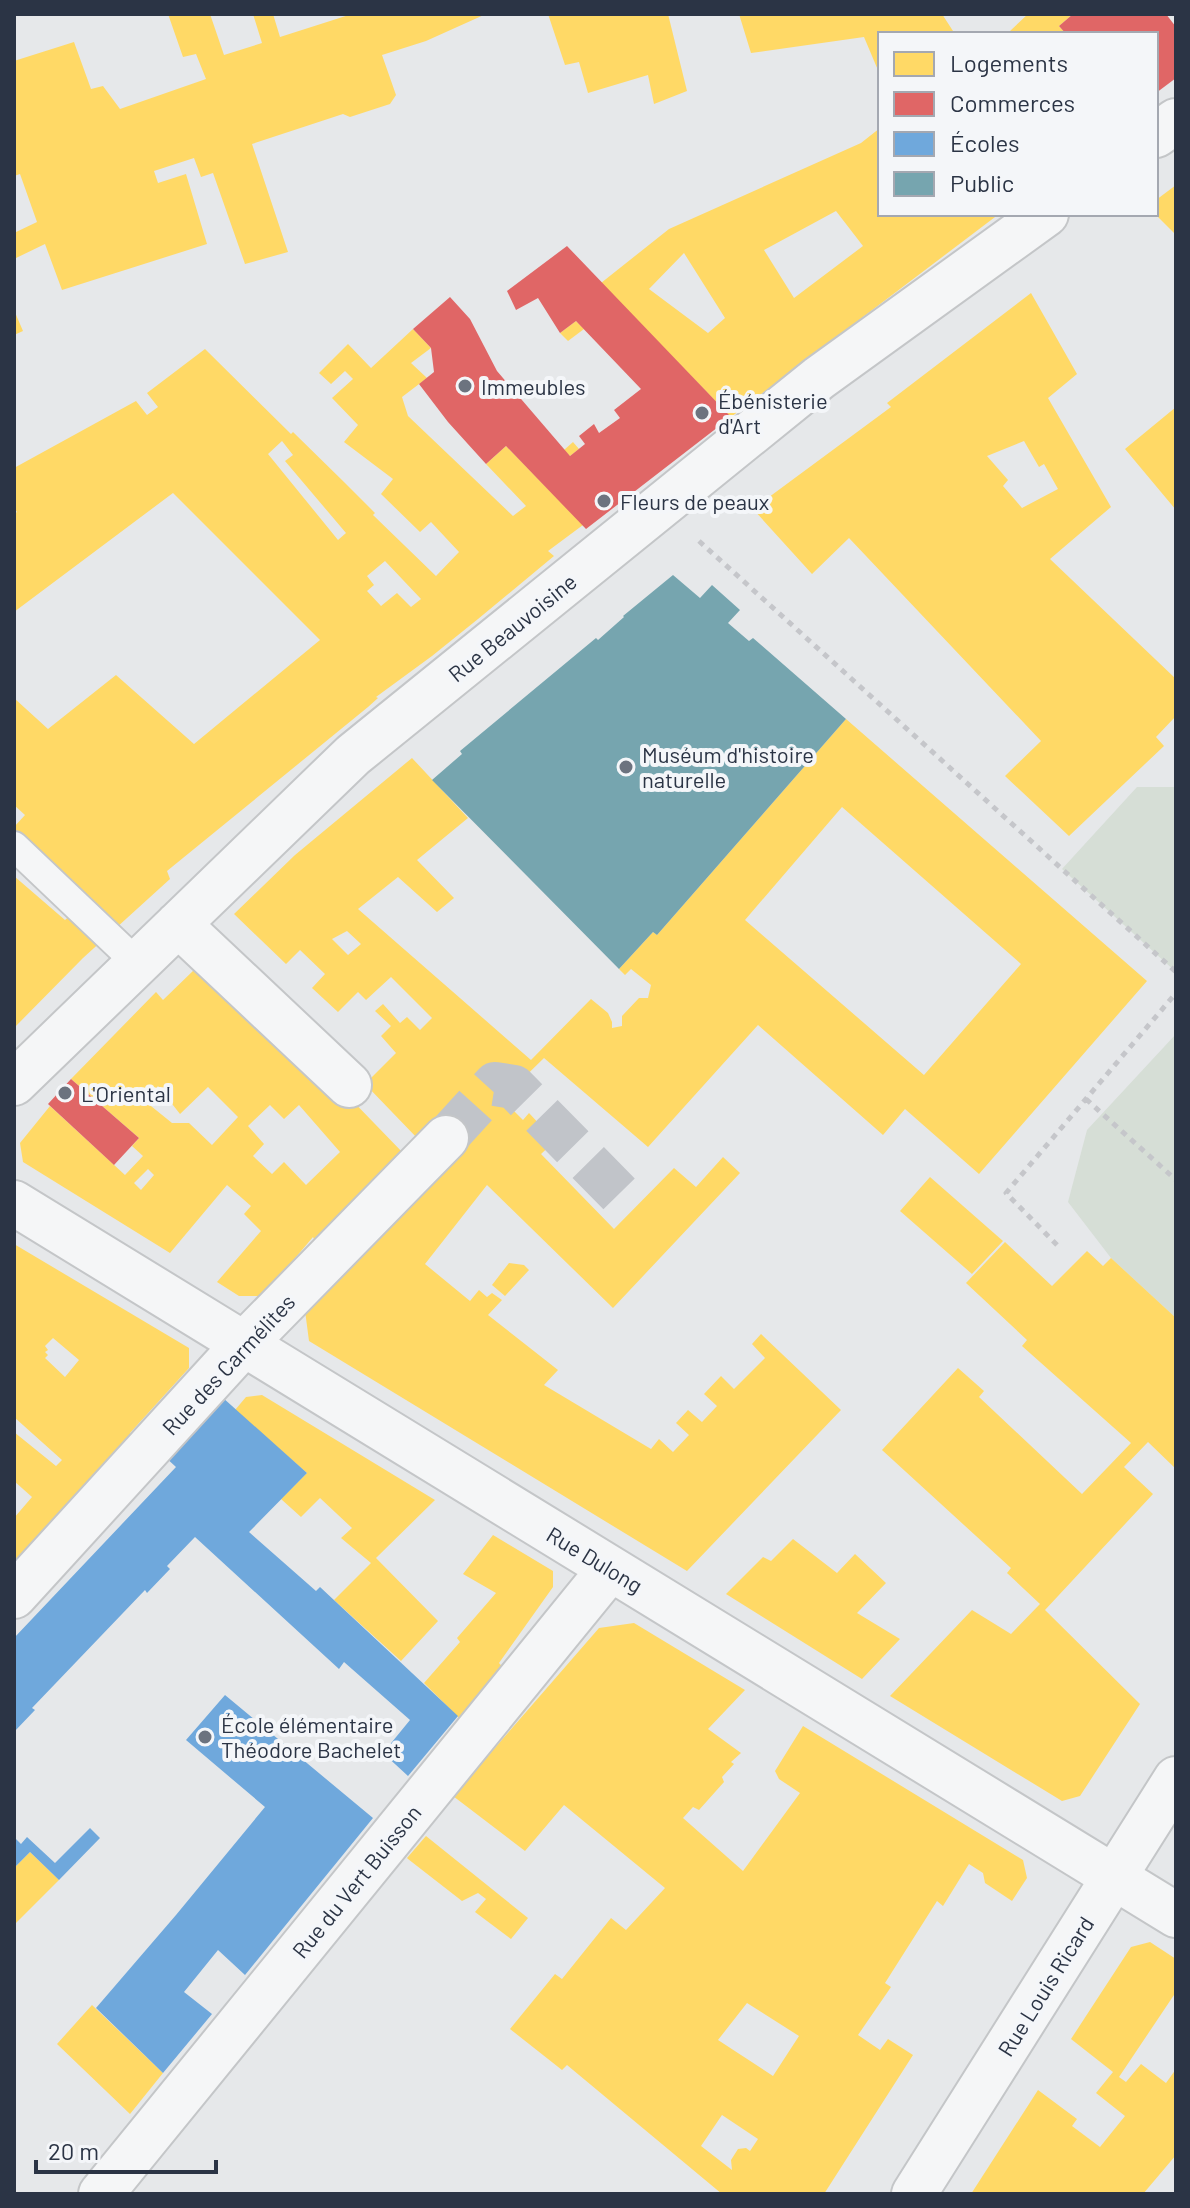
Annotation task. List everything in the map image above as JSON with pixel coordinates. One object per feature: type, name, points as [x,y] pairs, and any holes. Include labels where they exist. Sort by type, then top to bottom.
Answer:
[{"type":"street","points":[[1158,134],[1176,121]]},
{"type":"street","name":"Rue Beauvoisine","points":[[14,1083],[353,755],[819,378],[1043,216]]},
{"type":"street","points":[[178,924],[349,1085]]},
{"type":"street","name":"Rue des Carmélites","points":[[14,1596],[244,1344],[446,1138]]},
{"type":"street","name":"Rue Dulong","points":[[14,1203],[1176,1915]]},
{"type":"street","name":"Rue du Vert Buisson","points":[[101,2194],[610,1569]]},
{"type":"street","name":"Rue Louis Ricard","points":[[914,2194],[1176,1779]]},
{"type":"lane","points":[[14,846],[138,964]]},
{"type":"path","points":[[660,506],[1176,972]]},
{"type":"path","points":[[1057,1245],[1006,1193],[1176,993]]},
{"type":"path","points":[[1086,1099],[1176,1180]]},
{"type":"shaded area","points":[[1137,787],[1176,787],[1176,972],[1062,869]]},
{"type":"shaded area","points":[[1176,1034],[1176,1318],[1111,1258],[1068,1202],[1087,1130]]},
{"type":"building: Logements","points":[[168,14],[210,14],[224,55],[262,43],[253,14],[273,14],[280,37],[352,14],[486,14],[426,41],[382,55],[396,95],[390,104],[350,117],[343,114],[252,144],[288,252],[245,264],[213,173],[201,177],[194,158],[154,171],[158,183],[186,174],[207,244],[62,290],[45,244],[14,259],[14,233],[37,222],[20,174],[14,176],[14,61],[74,42],[91,89],[103,86],[120,109],[206,79],[196,54],[183,57]]},
{"type":"building: Logements","points":[[548,14],[668,14],[687,91],[654,104],[648,75],[588,93],[579,62],[565,65]]},
{"type":"building: Logements","points":[[739,14],[942,14],[953,31],[878,32],[878,70],[864,37],[751,53]]},
{"type":"building: Logements","points":[[1028,14],[1073,14],[1059,26],[1064,32],[1010,31]]},
{"type":"building: Logements","points":[[878,130],[878,216],[996,216],[731,417],[601,283],[669,229],[861,143]],"holes":[[[836,211],[863,246],[794,298],[764,250]],[[684,253],[725,318],[708,333],[649,289]]]},
{"type":"building: Logements","points":[[1176,185],[1176,235],[1157,216],[1158,198]]},
{"type":"building: Logements","points":[[1031,293],[1077,374],[1048,398],[1111,507],[1050,559],[1176,679],[1176,716],[1156,737],[1164,746],[1069,836],[1005,776],[1041,741],[849,538],[812,574],[753,509],[891,407],[887,403]],"holes":[[[1024,441],[1039,467],[1044,464],[1058,489],[1022,508],[1003,486],[1008,480],[987,456]]]},
{"type":"building: Logements","points":[[14,310],[23,331],[14,335]]},
{"type":"building: Logements","points":[[576,321],[584,329],[568,341],[560,333]]},
{"type":"building: Logements","points":[[413,329],[431,348],[411,363],[427,378],[402,397],[408,416],[513,516],[526,506],[486,464],[506,446],[583,525],[548,551],[554,556],[432,656],[376,697],[368,707],[167,871],[170,879],[83,958],[14,1028],[14,876],[65,920],[89,899],[14,842],[14,827],[25,815],[14,805],[14,698],[48,729],[116,675],[194,744],[320,640],[173,493],[14,612],[14,514],[17,512],[14,508],[14,468],[136,401],[147,415],[158,407],[147,393],[205,349],[344,482],[436,576],[459,552],[431,522],[420,532],[381,494],[393,479],[344,442],[358,425],[332,398],[353,379],[345,371],[331,384],[319,373],[348,344],[371,368]],"holes":[[[282,441],[293,455],[285,461],[346,533],[338,540],[268,454]],[[385,561],[421,599],[411,607],[397,593],[381,606],[367,591],[374,585],[367,576]]]},
{"type":"building: Logements","points":[[1176,407],[1176,510],[1125,449]]},
{"type":"building: Logements","points":[[573,442],[579,449],[570,456],[564,450]]},
{"type":"building: Logements","points":[[846,719],[1147,981],[979,1174],[905,1109],[883,1135],[758,1025],[648,1147],[544,1058],[502,1099],[523,1120],[529,1113],[555,1141],[541,1154],[614,1229],[674,1168],[696,1187],[723,1157],[740,1173],[613,1308],[487,1185],[425,1264],[470,1301],[479,1290],[487,1297],[492,1293],[502,1300],[488,1315],[558,1370],[544,1385],[651,1449],[659,1439],[673,1452],[689,1435],[676,1423],[688,1410],[702,1422],[717,1406],[704,1394],[721,1376],[734,1389],[765,1358],[752,1344],[761,1334],[841,1410],[687,1571],[309,1341],[304,1303],[465,1135],[443,1115],[419,1140],[365,1084],[396,1053],[381,1036],[391,1026],[375,1011],[383,1004],[400,1023],[407,1017],[420,1030],[432,1018],[391,977],[366,1000],[358,992],[338,1012],[312,988],[325,974],[300,950],[286,964],[234,914],[295,855],[412,758],[468,818],[417,860],[454,898],[437,912],[398,877],[358,909],[531,1060],[591,999],[608,1013],[612,1028],[622,1026],[622,1016],[639,998],[648,998],[651,985],[631,969],[625,975],[619,969],[653,932],[657,935]],"holes":[[[842,807],[1021,964],[924,1075],[745,920]],[[347,931],[361,944],[348,955],[332,939]]]},
{"type":"building: Logements","points":[[195,969],[314,1061],[405,1155],[339,1219],[337,1216],[313,1237],[263,1296],[239,1296],[217,1282],[261,1231],[244,1214],[251,1206],[227,1185],[170,1253],[23,1162],[20,1143],[50,1106],[125,1175],[143,1156],[132,1146],[139,1138],[71,1079],[156,992],[163,1000]],"holes":[[[158,1086],[180,1114],[208,1087],[238,1117],[212,1145],[189,1123],[172,1123],[146,1102]],[[270,1105],[284,1119],[299,1105],[340,1152],[306,1185],[284,1162],[272,1174],[253,1156],[264,1144],[248,1126]],[[148,1169],[154,1175],[141,1190],[134,1183]]]},
{"type":"building: Logements","points":[[930,1177],[1003,1241],[972,1274],[900,1211]]},
{"type":"building: Logements","points":[[1005,1242],[1052,1286],[1087,1251],[1103,1266],[1111,1258],[1176,1318],[1176,1469],[1148,1442],[1124,1467],[1153,1494],[1045,1610],[1140,1704],[1080,1796],[1062,1801],[890,1696],[972,1610],[1011,1634],[1040,1604],[1007,1573],[1011,1568],[882,1450],[958,1368],[984,1391],[979,1397],[1082,1494],[1131,1443],[1022,1346],[1027,1340],[966,1283]]},
{"type":"building: Logements","points":[[14,1244],[189,1348],[189,1368],[130,1433],[141,1443],[14,1587],[14,1518],[32,1497],[14,1481],[14,1432],[56,1466],[62,1460],[14,1417]],"holes":[[[53,1338],[79,1360],[65,1377],[45,1358],[48,1355],[45,1346]]]},
{"type":"building: Logements","points":[[509,1263],[524,1265],[529,1270],[505,1296],[492,1285]]},
{"type":"building: Logements","points":[[262,1395],[435,1500],[376,1558],[438,1621],[401,1661],[334,1600],[371,1563],[341,1538],[352,1528],[320,1498],[301,1517],[281,1499],[307,1473],[235,1410],[246,1397]]},
{"type":"building: Logements","points":[[493,1535],[553,1571],[553,1587],[499,1663],[506,1671],[461,1720],[424,1683],[460,1642],[457,1638],[496,1593],[463,1574]]},
{"type":"building: Logements","points":[[793,1539],[837,1573],[855,1554],[886,1583],[857,1613],[900,1639],[862,1679],[726,1594],[763,1557],[771,1561]]},
{"type":"building: Logements","points":[[634,1623],[745,1690],[708,1729],[741,1753],[722,1777],[724,1782],[699,1810],[693,1807],[683,1818],[743,1871],[800,1793],[779,1779],[775,1771],[803,1726],[1023,1860],[1027,1878],[1012,1901],[985,1883],[983,1873],[969,1864],[943,1906],[937,1901],[885,1983],[891,1987],[858,2035],[880,2050],[888,2039],[913,2055],[824,2194],[722,2194],[567,2065],[562,2070],[510,2029],[555,1974],[562,1979],[611,1918],[626,1930],[665,1888],[564,1805],[525,1851],[453,1796],[599,1628]],"holes":[[[747,2003],[799,2036],[773,2076],[718,2040]],[[722,2115],[758,2139],[750,2151],[738,2149],[731,2160],[732,2170],[701,2146]]]},
{"type":"building: Logements","points":[[426,1836],[528,1918],[511,1939],[475,1912],[486,1899],[478,1893],[462,1901],[407,1858]]},
{"type":"building: Logements","points":[[30,1852],[59,1880],[14,1925],[14,1868]]},
{"type":"building: Logements","points":[[1150,1942],[1176,1959],[1176,1992],[1119,2077],[1126,2082],[1141,2064],[1166,2083],[1176,2069],[1176,2155],[1143,2194],[971,2194],[1038,2090],[1077,2119],[1072,2126],[1100,2147],[1125,2116],[1096,2093],[1113,2072],[1071,2039],[1131,1947]]},
{"type":"building: Logements","points":[[92,2005],[163,2073],[130,2114],[57,2044]]},
{"type":"building: Commerces","points":[[1073,14],[1166,14],[1176,27],[1176,78],[1158,92],[1158,32],[1064,32],[1059,26]]},
{"type":"building: Commerces","name":"Immeubles","points":[[567,246],[731,417],[586,529],[506,446],[486,464],[448,422],[419,384],[434,372],[431,348],[413,329],[450,297],[470,319],[497,371],[570,456],[585,444],[579,436],[594,424],[599,433],[620,418],[614,410],[641,389],[576,321],[560,333],[538,298],[516,310],[507,291]]},
{"type":"building: Commerces","points":[[71,1079],[139,1138],[114,1165],[48,1104]]},
{"type":"building: Écoles","points":[[222,1397],[307,1473],[249,1532],[316,1591],[320,1587],[458,1716],[408,1776],[383,1753],[410,1720],[344,1662],[339,1669],[195,1537],[167,1566],[170,1569],[147,1593],[145,1590],[32,1708],[35,1710],[14,1732],[14,1638],[176,1467],[164,1456]]},
{"type":"building: Écoles","points":[[225,1695],[373,1818],[245,1975],[218,1950],[184,1992],[212,2014],[163,2073],[96,2008],[265,1807],[186,1740]]},
{"type":"building: Écoles","points":[[90,1828],[100,1838],[59,1880],[30,1852],[14,1868],[14,1837],[21,1844],[27,1837],[55,1863]]},
{"type":"building: Public","name":"Muséum d'histoire naturelle","points":[[673,575],[700,598],[712,585],[740,610],[728,623],[749,641],[753,638],[846,719],[657,935],[653,932],[619,969],[432,780],[462,754],[460,751]]},
{"type":"tunnel","points":[[446,1138],[495,1084],[514,1087],[634,1209]]},
{"type":"place","name":"Immeubles","points":[[465,386]]},
{"type":"place","name":"Ébénisterie d'Art","points":[[702,413]]},
{"type":"place","name":"Fleurs de peaux","points":[[604,501]]},
{"type":"place","name":"Muséum d'histoire naturelle","points":[[626,767]]},
{"type":"place","name":"L'Oriental","points":[[65,1093]]},
{"type":"place","name":"École élémentaire Théodore Bachelet","points":[[205,1737]]}]
